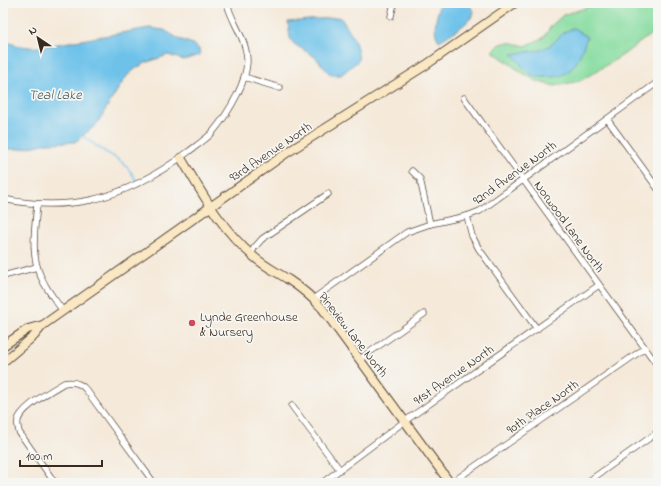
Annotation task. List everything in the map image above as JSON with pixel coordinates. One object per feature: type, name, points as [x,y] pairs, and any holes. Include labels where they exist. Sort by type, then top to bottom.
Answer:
[{"type":"street","points":[[3,199],[37,204],[72,203],[107,196],[147,179],[180,158],[206,138],[220,123],[232,105],[244,77],[247,58],[244,41],[227,3]]},
{"type":"street","points":[[391,16],[394,3]]},
{"type":"street","name":"93rd Avenue North","points":[[3,362],[34,336],[43,325],[210,207],[293,149],[435,59],[509,5]]},
{"type":"street","points":[[244,77],[280,88]]},
{"type":"street","name":"92nd Avenue North","points":[[313,299],[407,232],[430,224],[467,216],[480,211],[658,82]]},
{"type":"street","name":"Norwood Lane North","points":[[464,98],[658,366]]},
{"type":"street","points":[[607,119],[658,189]]},
{"type":"street","name":"Pineview Lane North","points":[[180,158],[210,207],[226,229],[251,255],[300,288],[322,308],[450,483]]},
{"type":"street","points":[[412,171],[420,179],[430,224]]},
{"type":"street","points":[[251,255],[254,248],[262,239],[328,194]]},
{"type":"street","points":[[37,204],[34,256],[41,278],[63,311]]},
{"type":"street","points":[[467,216],[472,236],[479,248],[537,329]]},
{"type":"street","points":[[3,276],[37,267]]},
{"type":"street","name":"91st Avenue North","points":[[322,483],[405,421],[599,285]]},
{"type":"street","points":[[360,359],[424,314]]},
{"type":"street","name":"93rd Avenue North","points":[[3,346],[28,329],[43,325]]},
{"type":"street","name":"90th Place North","points":[[450,483],[645,348]]},
{"type":"street","points":[[55,483],[22,437],[18,426],[18,419],[26,408],[55,388],[71,381],[79,383],[84,387],[154,483]]},
{"type":"street","points":[[292,406],[340,470]]},
{"type":"street","points":[[586,483],[658,432]]},
{"type":"green space","points":[[601,3],[658,3],[658,29],[623,55],[580,81],[555,86],[538,82],[521,72],[492,51],[496,47],[507,42],[525,46],[543,38],[552,25],[563,15]]},
{"type":"water","points":[[439,3],[468,3],[474,12],[469,20],[454,32],[439,41],[435,32],[435,27]]},
{"type":"water","points":[[340,17],[353,37],[357,47],[359,60],[341,75],[331,75],[315,57],[294,44],[290,38],[288,22]]},
{"type":"water","name":"Teal Lake","points":[[149,28],[164,30],[179,39],[193,44],[199,49],[200,55],[184,60],[168,55],[145,63],[135,69],[127,76],[120,86],[96,125],[75,142],[47,143],[22,149],[3,149],[3,40],[21,46],[41,47]]},
{"type":"water","points":[[574,28],[587,37],[578,60],[569,71],[563,75],[555,77],[535,77],[525,69],[512,54],[541,50],[552,44],[564,32]]},
{"type":"waterway","points":[[83,136],[123,163],[136,180]]},
{"type":"place","name":"Lynde Greenhouse & Nursery","points":[[192,323]]}]
